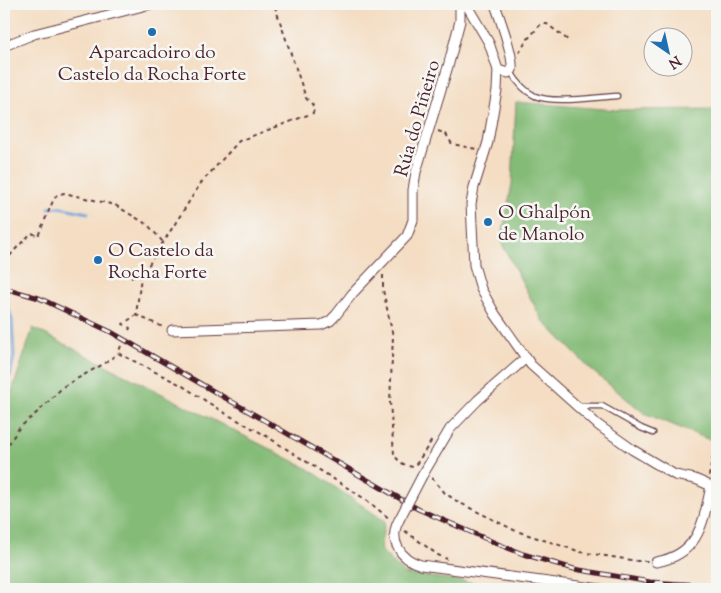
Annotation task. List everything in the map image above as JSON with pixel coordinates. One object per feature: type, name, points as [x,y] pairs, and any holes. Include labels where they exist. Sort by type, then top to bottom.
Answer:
[{"type":"street","points":[[4,46],[34,34],[151,4]]},
{"type":"street","name":"Rúa do Piñeiro","points":[[172,330],[321,326],[336,315],[352,294],[407,236],[413,220],[413,190],[416,172],[450,63],[460,21],[460,4]]},
{"type":"street","points":[[466,4],[489,44],[498,70],[497,90],[485,151],[471,204],[474,265],[481,289],[526,358],[576,406],[633,450],[675,475],[695,479],[711,486],[702,524],[696,537],[674,556],[667,560],[656,562]]},
{"type":"street","points":[[495,4],[506,39],[511,68],[498,70]]},
{"type":"street","points":[[526,358],[478,400],[450,429],[424,472],[398,522],[395,533],[397,548],[412,563],[601,589]]},
{"type":"lane","points":[[511,68],[522,88],[537,97],[559,100],[617,96]]},
{"type":"lane","points":[[576,406],[602,406],[641,428],[653,432]]},
{"type":"path","points":[[130,330],[130,328],[123,324],[136,315],[141,276],[201,183],[239,141],[310,114],[314,110],[312,102],[306,98],[274,4]]},
{"type":"path","points":[[511,68],[527,40],[541,24],[547,24],[568,40]]},
{"type":"path","points":[[431,122],[435,124],[438,133],[446,134],[452,144],[485,151]]},
{"type":"path","points":[[4,257],[8,259],[10,254],[32,233],[38,236],[53,201],[57,195],[64,193],[115,205],[148,225],[162,242]]},
{"type":"path","points":[[385,260],[383,290],[392,336],[390,402],[394,454],[404,465],[413,467],[433,439]]},
{"type":"path","points":[[131,277],[141,276]]},
{"type":"path","points":[[136,315],[172,330]]},
{"type":"path","points":[[4,451],[19,428],[64,386],[106,362],[118,353],[122,346]]},
{"type":"path","points":[[118,353],[134,359],[181,385],[223,412],[263,434],[365,499],[398,522],[424,546],[448,559]]},
{"type":"path","points":[[707,484],[714,455],[717,454]]},
{"type":"path","points":[[424,472],[445,493],[458,502],[516,531],[581,552],[636,561],[656,562]]},
{"type":"green space","points":[[516,102],[617,110],[717,109],[717,443],[644,413],[590,369],[542,320],[501,242],[512,184]]},
{"type":"green space","points":[[33,328],[307,468],[385,521],[380,549],[404,574],[529,589],[4,589],[4,399],[12,391]]},
{"type":"waterway","points":[[49,208],[59,207],[88,213]]},
{"type":"waterway","points":[[4,293],[12,320],[14,356],[10,376],[4,380]]},
{"type":"railway","points":[[4,288],[39,298],[111,332],[418,509],[498,544],[523,554],[574,569],[650,582],[717,586]]},
{"type":"place","name":"Aparcadoiro do Castelo da Rocha Forte","points":[[152,32]]},
{"type":"place","name":"O Ghalpón de Manolo","points":[[488,222]]},
{"type":"place","name":"O Castelo da Rocha Forte","points":[[98,260]]}]
